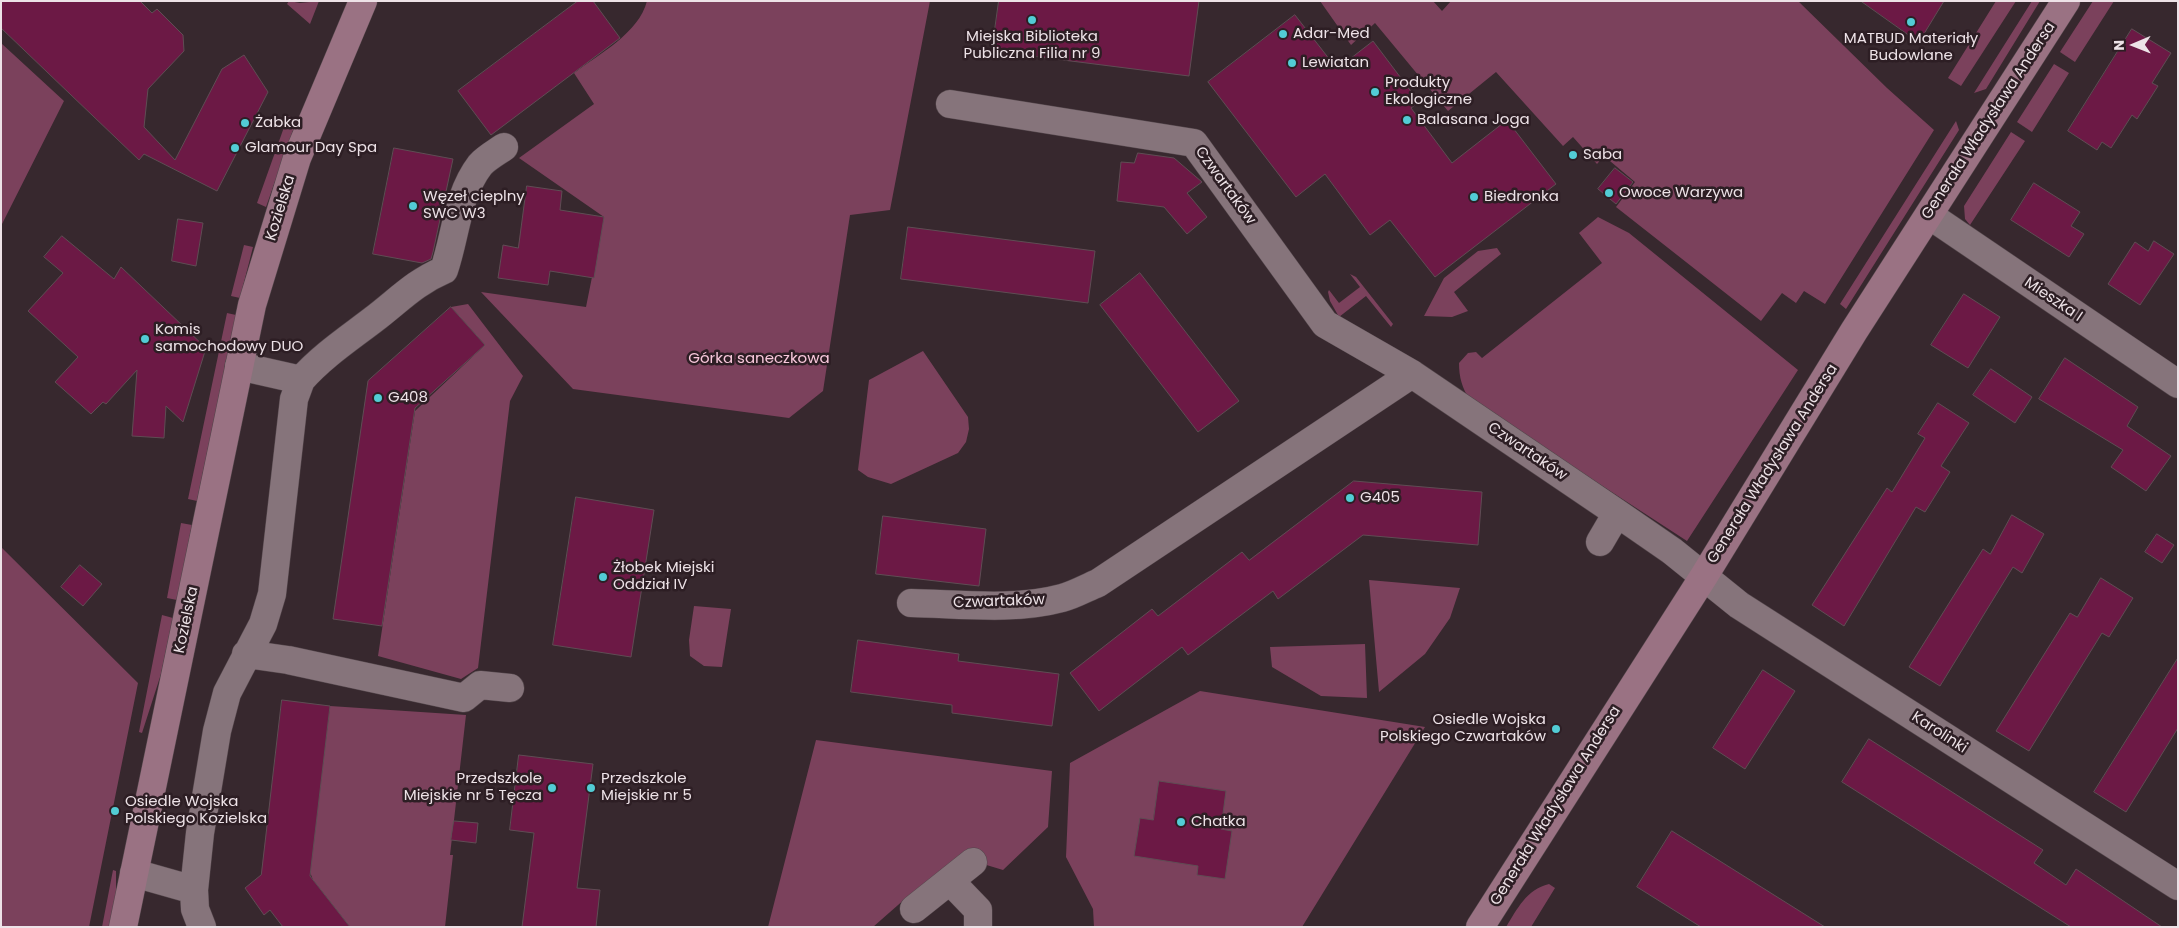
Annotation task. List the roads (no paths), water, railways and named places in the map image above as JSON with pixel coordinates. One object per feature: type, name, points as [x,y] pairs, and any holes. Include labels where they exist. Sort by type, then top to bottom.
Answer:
[{"type":"street","name":"Kozielska","points":[[123,927],[252,305],[288,184],[339,55],[363,1]]},
{"type":"street","name":"Generała Władysława Andersa","points":[[1480,927],[1704,576],[1854,331],[2066,1]]},
{"type":"street","name":"Czwartaków","points":[[950,104],[1194,142],[1325,324],[1412,374],[1617,513],[1704,576]]},
{"type":"street","points":[[202,927],[195,908],[194,890],[200,833],[217,731],[227,693],[263,624],[272,594],[294,399],[301,380],[316,363],[380,315],[423,278],[444,270],[465,190],[481,164],[504,147]]},
{"type":"street","name":"Mieszka I","points":[[1929,215],[2178,384]]},
{"type":"street","points":[[239,366],[301,380]]},
{"type":"street","name":"Czwartaków","points":[[911,603],[1037,604],[1064,598],[1098,582],[1412,374]]},
{"type":"street","points":[[1600,542],[1617,513]]},
{"type":"street","name":"Karolinki","points":[[1704,576],[1739,605],[2178,886]]},
{"type":"street","points":[[246,654],[288,660],[464,698],[480,685],[510,688]]},
{"type":"street","points":[[914,909],[973,862]]},
{"type":"street","points":[[134,873],[194,890]]},
{"type":"street","points":[[950,881],[978,910],[978,927]]},
{"type":"place","name":"Miejska Biblioteka Publiczna Filia nr 9","points":[[1032,20]]},
{"type":"place","name":"MATBUD Materiały Budowlane","points":[[1911,22]]},
{"type":"place","name":"Adar-Med","points":[[1283,34]]},
{"type":"place","name":"Lewiatan","points":[[1292,63]]},
{"type":"place","name":"Produkty Ekologiczne","points":[[1375,92]]},
{"type":"place","name":"Balasana Joga","points":[[1407,120]]},
{"type":"place","name":"Żabka","points":[[245,123]]},
{"type":"place","name":"Glamour Day Spa","points":[[235,148]]},
{"type":"place","name":"Saba","points":[[1573,155]]},
{"type":"place","name":"Owoce Warzywa","points":[[1609,193]]},
{"type":"place","name":"Biedronka","points":[[1474,197]]},
{"type":"place","name":"Węzeł cieplny SWC W3","points":[[413,206]]},
{"type":"place","name":"Komis samochodowy DUO","points":[[145,339]]},
{"type":"place","name":"G408","points":[[378,398]]},
{"type":"place","name":"G405","points":[[1350,498]]},
{"type":"place","name":"Żłobek Miejski Oddział IV","points":[[603,577]]},
{"type":"place","name":"Osiedle Wojska Polskiego Czwartaków","points":[[1556,729]]},
{"type":"place","name":"Przedszkole Miejskie nr 5 Tęcza","points":[[552,788]]},
{"type":"place","name":"Przedszkole Miejskie nr 5","points":[[591,788]]},
{"type":"place","name":"Osiedle Wojska Polskiego Kozielska","points":[[115,811]]},
{"type":"place","name":"Chatka","points":[[1181,822]]},
{"type":"park label","name":"Górka saneczkowa","points":[[759,359]]}]
